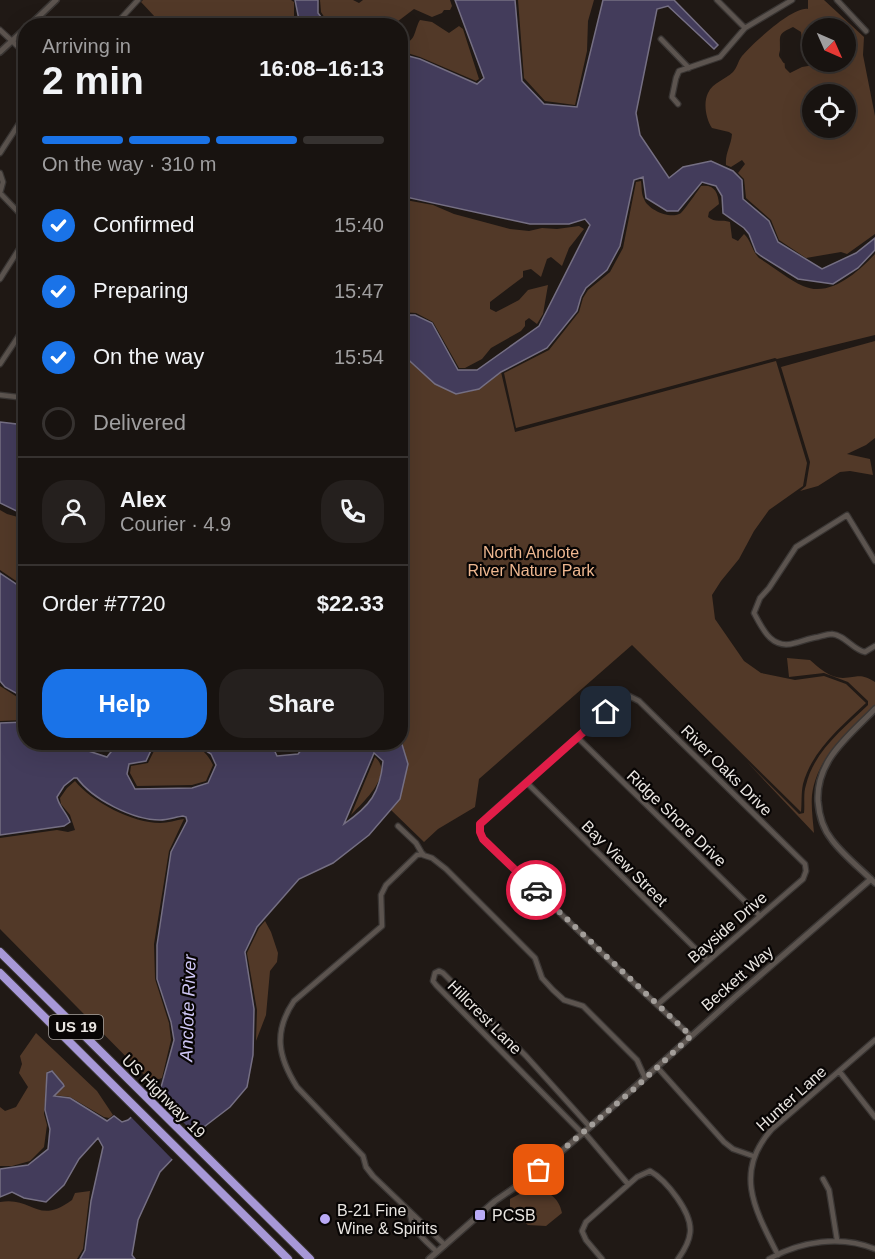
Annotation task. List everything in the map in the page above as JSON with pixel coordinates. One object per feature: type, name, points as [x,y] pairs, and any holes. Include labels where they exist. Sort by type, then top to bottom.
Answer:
[{"type":"highway","name":"US Highway 19","points":[[0,951],[310,1259]]},
{"type":"highway","name":"US Highway 19","points":[[0,973],[288,1259]]},
{"type":"street","points":[[37,18],[56,0]]},
{"type":"street","points":[[121,18],[138,0]]},
{"type":"street","points":[[717,0],[745,27]]},
{"type":"street","points":[[678,104],[672,97],[679,71],[720,57],[745,27],[792,0]]},
{"type":"street","points":[[837,0],[866,31]]},
{"type":"street","points":[[0,30],[18,47]]},
{"type":"street","points":[[0,52],[18,35]]},
{"type":"street","points":[[661,39],[689,68]]},
{"type":"street","points":[[0,153],[18,125]]},
{"type":"street","points":[[0,172],[3,182],[0,193],[18,212]]},
{"type":"street","points":[[0,279],[18,251]]},
{"type":"street","points":[[0,364],[18,337]]},
{"type":"street","points":[[0,395],[18,397]]},
{"type":"street","points":[[875,561],[847,515],[796,547],[760,598],[754,613],[771,640],[780,644],[792,645],[833,634],[859,651],[865,652],[875,646]]},
{"type":"street","name":"River Oaks Drive","points":[[578,738],[620,699],[629,696],[639,700],[805,864]]},
{"type":"street","points":[[874,879],[832,841],[819,811],[818,795],[820,776],[829,759],[875,709]]},
{"type":"street","points":[[578,738],[480,824],[480,832],[483,839],[691,1036]]},
{"type":"street","name":"Ridge Shore Drive","points":[[578,738],[759,915]]},
{"type":"street","name":"Bay View Street","points":[[527,783],[707,960]]},
{"type":"street","points":[[398,826],[416,843],[423,854]]},
{"type":"street","points":[[445,1245],[410,1214],[373,1176],[366,1167],[363,1156],[297,1088],[289,1075],[279,1048],[288,1010],[294,1001],[382,926],[381,895],[386,885],[417,855],[423,854],[432,858],[446,868],[535,958],[542,978],[553,990],[564,1000],[583,1006],[637,1060],[645,1078]]},
{"type":"street","name":"Bayside Drive","points":[[657,1005],[803,879],[806,871],[805,864]]},
{"type":"street","name":"Beckett Way","points":[[429,1259],[495,1201],[536,1173],[583,1133],[691,1036],[874,879]]},
{"type":"street","name":"Hillcrest Lane","points":[[583,1133],[436,985],[433,981],[435,973],[439,971],[443,973],[532,1062],[590,1127]]},
{"type":"street","name":"Hunter Lane","points":[[778,1255],[753,1198],[750,1181],[753,1156],[761,1141],[772,1129],[875,1040]]},
{"type":"street","points":[[657,1067],[724,1142],[733,1149],[753,1156]]},
{"type":"street","points":[[839,1071],[875,1117]]},
{"type":"street","points":[[583,1133],[628,1185]]},
{"type":"street","points":[[602,1259],[586,1240],[582,1231],[586,1222],[640,1175],[650,1171],[666,1184],[682,1205],[690,1224],[690,1233],[685,1248],[678,1259]]},
{"type":"street","points":[[823,1179],[829,1190],[837,1240]]},
{"type":"street","points":[[410,1214],[411,1223],[416,1232],[437,1252]]},
{"type":"street","points":[[769,1259],[811,1244],[837,1240],[875,1249]]},
{"type":"green space","points":[[143,0],[291,0],[294,2],[294,18],[156,18],[141,2]]},
{"type":"green space","points":[[320,0],[353,0],[359,3],[363,0],[450,0],[452,6],[450,10],[444,10],[432,17],[414,9],[402,18],[325,18],[321,12]]},
{"type":"green space","points":[[518,0],[594,0],[588,21],[587,51],[575,105],[545,101],[524,78]]},
{"type":"green space","points":[[808,0],[824,0],[843,18],[802,18],[802,41],[801,32],[793,27],[782,33],[779,56],[790,73],[802,67],[802,72],[856,72],[856,30],[864,37],[863,55],[875,116],[875,234],[847,254],[841,252],[806,258],[779,240],[771,220],[746,198],[744,179],[738,173],[745,164],[742,160],[731,167],[726,165],[732,134],[712,128],[705,106],[710,89],[736,69],[742,56],[754,43],[783,19],[808,9]]},
{"type":"green space","points":[[420,20],[432,22],[449,33],[459,26],[463,29],[479,79],[476,81],[408,53],[408,41],[412,39]]},
{"type":"green space","points":[[641,181],[642,194],[646,203],[666,215],[681,213],[701,186],[709,186],[718,196],[719,204],[709,212],[708,217],[713,220],[730,222],[732,238],[738,241],[744,234],[759,258],[803,286],[823,289],[833,286],[852,275],[875,254],[875,335],[775,358],[516,428],[504,373],[549,350],[579,312],[588,290],[610,272],[623,248],[636,182]]},
{"type":"green space","points":[[408,200],[433,205],[454,214],[510,229],[529,231],[579,226],[584,229],[569,248],[562,266],[551,257],[547,259],[541,277],[531,269],[523,271],[523,277],[490,302],[490,309],[496,312],[519,300],[528,290],[548,285],[543,314],[537,324],[529,318],[525,321],[525,326],[521,331],[491,348],[482,359],[465,368],[459,368],[433,322],[416,313],[408,312]]},
{"type":"green space","points":[[875,341],[875,438],[847,454],[870,459],[873,475],[850,471],[840,472],[818,486],[800,491],[806,486],[810,462],[781,367]]},
{"type":"green space","name":"North Anclote River Nature Park","points":[[408,359],[435,383],[455,392],[478,389],[501,372],[515,432],[776,361],[807,463],[803,486],[769,510],[754,531],[739,559],[712,595],[715,619],[744,661],[761,673],[795,680],[824,676],[846,684],[866,703],[829,739],[813,760],[803,784],[801,812],[632,645],[479,779],[475,807],[438,829],[424,842],[390,809],[400,799],[408,764],[403,750],[408,750]]},
{"type":"green space","points":[[0,510],[18,517],[18,582],[0,570]]},
{"type":"green space","points":[[787,658],[810,660],[834,676],[863,677],[875,682],[875,705],[836,745],[820,768],[812,795],[814,833],[747,762],[799,814],[804,813],[805,788],[816,761],[840,731],[868,705],[868,701],[848,682],[824,673],[789,677]]},
{"type":"green space","points":[[0,686],[18,698],[18,720],[0,721]]},
{"type":"green space","points":[[154,750],[202,750],[213,765],[206,781],[192,785],[137,786],[130,773],[131,766],[148,763]]},
{"type":"green space","points":[[375,757],[380,764],[379,780],[369,796],[351,815]]},
{"type":"green space","points":[[75,781],[102,804],[126,815],[160,823],[184,819],[169,851],[154,944],[155,979],[169,1023],[171,1040],[162,1078],[151,1082],[0,929],[0,838],[57,830],[68,832],[75,830],[70,815],[61,804],[60,798]]},
{"type":"green space","points":[[265,921],[278,953],[277,962],[270,971],[266,1015],[256,1041],[257,1010],[247,953]]},
{"type":"green space","points":[[36,1033],[97,1091],[113,1115],[109,1118],[104,1117],[70,1097],[54,1095],[64,1087],[63,1083],[52,1070],[47,1072],[44,1114],[47,1125],[44,1147],[30,1161],[12,1166],[0,1166],[0,1107],[5,1111],[16,1107],[28,1087],[19,1073],[22,1064],[20,1056]]},
{"type":"green space","points":[[534,1186],[552,1196],[561,1207],[562,1213],[546,1226],[528,1225],[510,1211],[510,1199]]},
{"type":"green space","points":[[90,1191],[83,1249],[77,1259],[0,1259],[0,1202],[11,1201],[51,1210],[72,1200],[75,1193]]},
{"type":"water","points":[[295,0],[318,0],[318,13],[322,18],[299,18]]},
{"type":"water","points":[[455,0],[515,0],[522,81],[544,104],[577,107],[603,0],[674,0],[718,45],[714,49],[668,6],[657,9],[636,113],[640,135],[669,178],[683,167],[711,161],[733,171],[742,180],[743,199],[769,221],[778,242],[822,269],[856,253],[875,238],[875,250],[858,268],[833,284],[798,279],[756,252],[744,228],[723,213],[722,196],[716,186],[702,182],[678,211],[667,211],[646,198],[643,177],[634,180],[620,246],[607,270],[586,288],[577,311],[547,348],[501,372],[479,389],[456,394],[435,384],[408,359],[408,315],[415,315],[432,323],[458,370],[477,370],[539,326],[590,225],[585,219],[569,224],[530,224],[408,198],[408,56],[477,84],[484,78]]},
{"type":"water","points":[[0,422],[18,424],[18,512],[0,503]]},
{"type":"water","points":[[0,573],[18,585],[18,694],[5,687],[0,681]]},
{"type":"water","name":"Anclote River","points":[[18,722],[18,750],[86,750],[107,757],[112,750],[151,750],[146,761],[129,764],[127,774],[135,789],[192,788],[208,783],[216,765],[211,754],[205,750],[274,750],[277,756],[298,754],[301,750],[404,750],[408,764],[400,799],[369,835],[333,863],[299,879],[257,927],[245,952],[254,1009],[253,1055],[247,1087],[230,1107],[200,1130],[160,1172],[138,1220],[132,1255],[135,1259],[80,1259],[85,1250],[91,1201],[103,1147],[98,1138],[79,1159],[64,1185],[46,1202],[24,1198],[12,1192],[0,1197],[0,1169],[28,1165],[48,1149],[50,1129],[45,1110],[47,1073],[52,1071],[64,1086],[54,1096],[70,1098],[107,1121],[114,1116],[122,1122],[128,1120],[160,1091],[174,1040],[171,1022],[157,979],[157,945],[171,852],[187,821],[186,817],[160,820],[126,812],[103,801],[77,778],[74,778],[64,786],[57,797],[70,822],[64,826],[0,835],[0,723]],"holes":[[[374,753],[383,761],[376,790],[367,805],[344,824]]]},
{"type":"pier","points":[[154,1093],[198,1137],[174,1161],[129,1115]]},
{"type":"way so far","points":[[536,890],[691,1036],[634,1089],[539,1170]]},
{"type":"place","name":"PCSB","points":[[480,1215]]},
{"type":"place","name":"B-21 Fine Wine & Spirits","points":[[325,1219]]},
{"type":"route","points":[[536,890],[483,839],[480,824],[606,712]]}]
